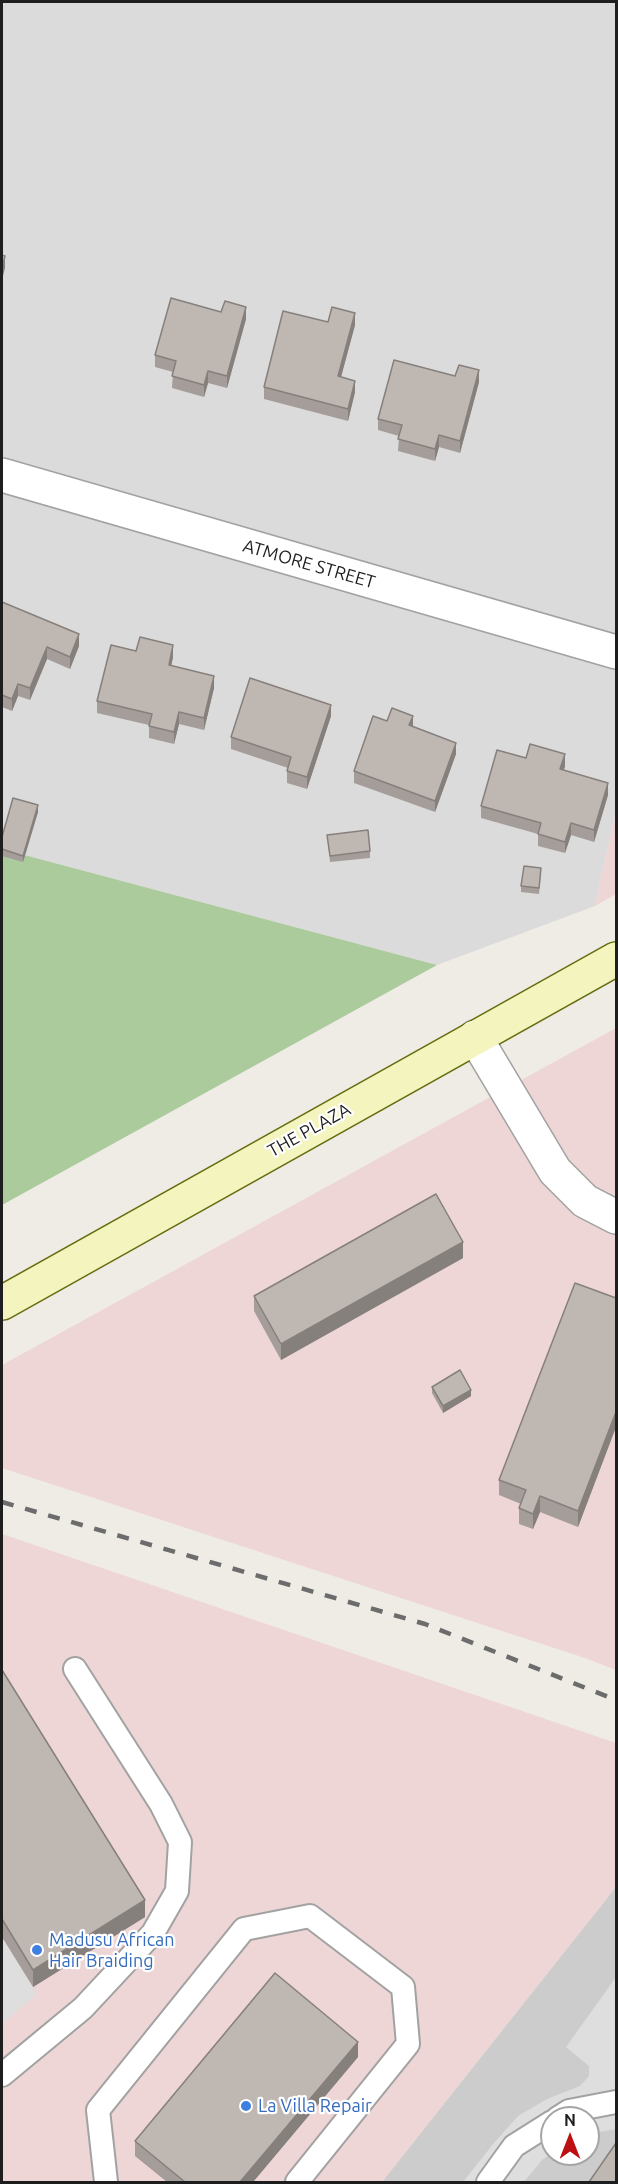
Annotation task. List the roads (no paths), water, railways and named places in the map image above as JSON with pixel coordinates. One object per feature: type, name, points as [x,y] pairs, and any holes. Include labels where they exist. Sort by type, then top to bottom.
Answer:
[{"type":"main road","name":"THE PLAZA","points":[[2,1302],[616,958]]},
{"type":"street","name":"ATMORE STREET","points":[[2,475],[616,652]]},
{"type":"street","points":[[475,1037],[555,1172],[585,1200],[616,1217]]},
{"type":"lane","points":[[2,2075],[83,2008],[153,1933],[177,1891],[180,1842],[161,1804],[75,1669]]},
{"type":"lane","points":[[106,2182],[98,2110],[244,1929],[310,1916],[403,1987],[408,2044],[297,2182]]},
{"type":"lane","points":[[595,2106],[616,2102]]},
{"type":"lane","points":[[489,2182],[514,2146],[540,2130]]},
{"type":"railway","points":[[2,1502],[425,1624],[616,1700]]},
{"type":"place","name":"Madusu African Hair Braiding","points":[[37,1950]]},
{"type":"place","name":"La Villa Repair","points":[[246,2106]]}]
